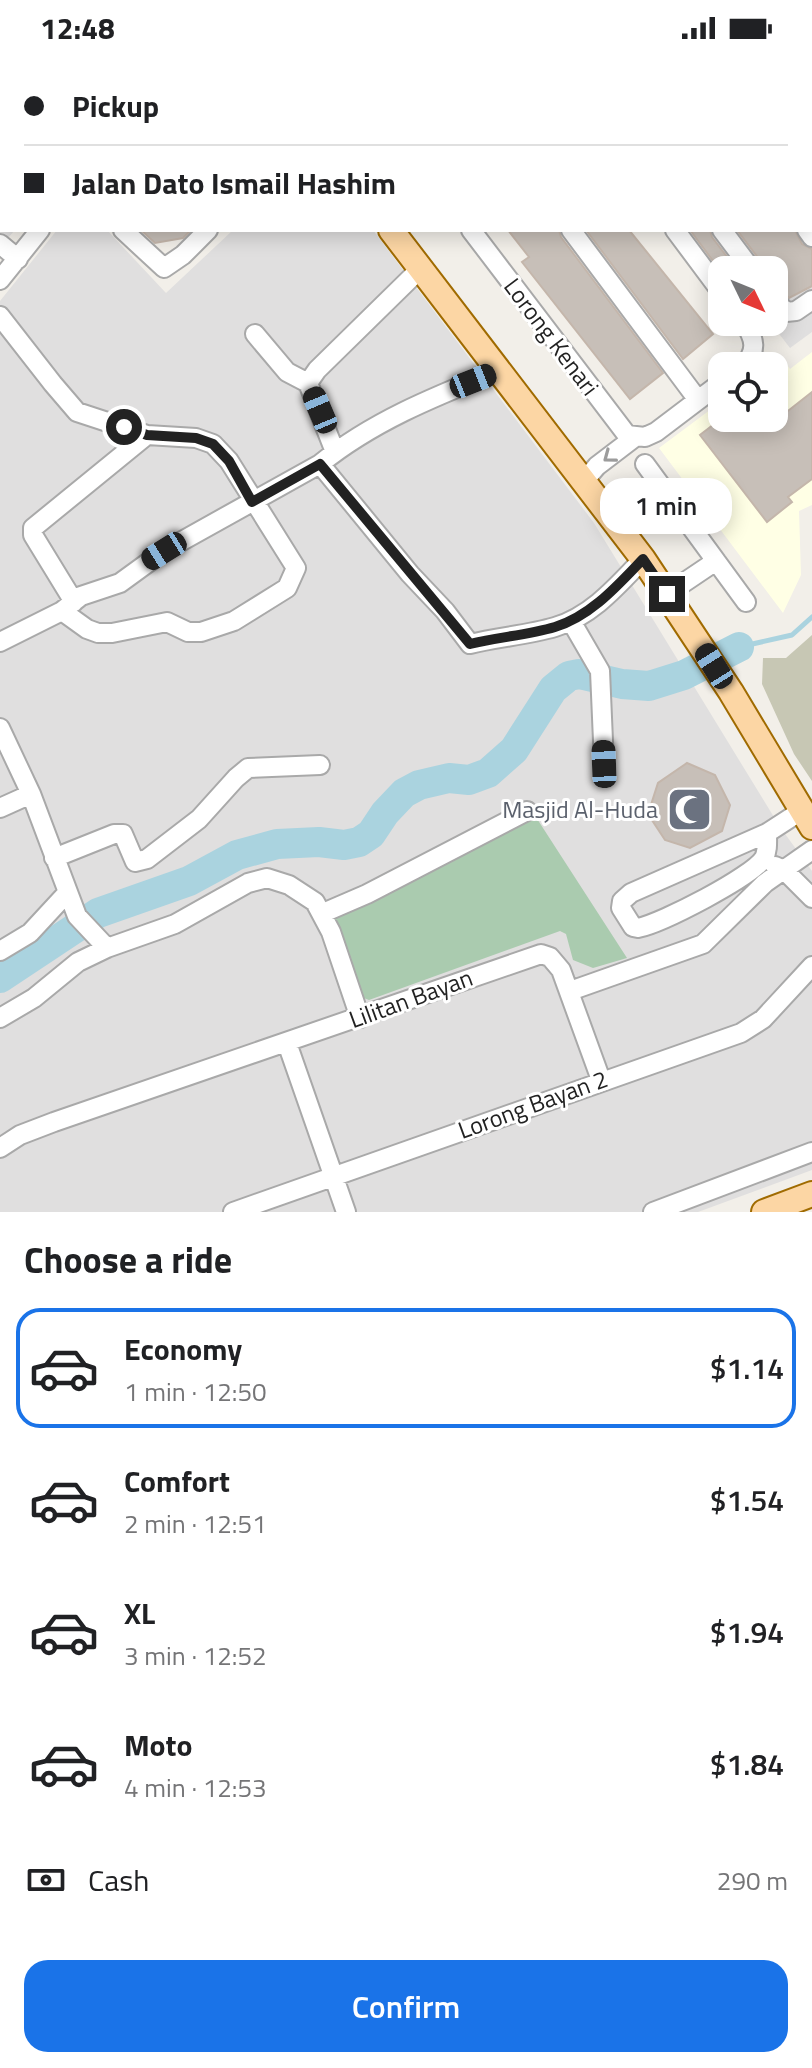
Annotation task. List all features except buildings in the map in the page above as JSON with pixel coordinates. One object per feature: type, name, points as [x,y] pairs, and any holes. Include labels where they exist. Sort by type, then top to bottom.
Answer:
[{"type":"main road","points":[[392,232],[643,559],[731,692],[806,819]]},
{"type":"main road","points":[[764,1212],[812,1194]]},
{"type":"street","points":[[0,280],[38,232]]},
{"type":"street","points":[[125,232],[164,268],[183,255],[206,232]]},
{"type":"street","name":"Lorong Kenari","points":[[473,232],[619,427],[627,435],[635,437]]},
{"type":"street","points":[[572,232],[698,400]]},
{"type":"street","points":[[676,232],[708,274]]},
{"type":"street","points":[[724,232],[742,256]]},
{"type":"street","points":[[0,244],[18,259]]},
{"type":"street","points":[[308,383],[317,370],[420,269]]},
{"type":"street","points":[[788,308],[796,311],[812,300]]},
{"type":"street","points":[[0,316],[77,412],[147,435],[196,438],[213,444],[229,461],[296,568],[287,588],[234,621],[196,633],[167,622],[112,633],[87,629],[68,607],[33,535],[33,528],[147,435]]},
{"type":"street","points":[[255,334],[287,372],[308,383],[335,452]]},
{"type":"street","points":[[0,642],[68,607],[91,591],[120,583],[153,558],[320,464],[422,401],[498,371]]},
{"type":"street","points":[[585,480],[597,466],[635,437],[656,432],[708,392]]},
{"type":"street","points":[[320,464],[470,644],[571,621],[607,597],[643,559]]},
{"type":"street","points":[[645,464],[746,602]]},
{"type":"street","points":[[667,594],[716,561]]},
{"type":"street","points":[[571,621],[601,680],[604,764]]},
{"type":"street","points":[[0,728],[31,794],[77,916],[104,946]]},
{"type":"street","points":[[54,858],[114,834],[123,834],[135,862],[147,859],[199,819],[248,768],[320,765]]},
{"type":"street","points":[[0,808],[31,794]]},
{"type":"street","points":[[323,913],[367,894],[527,811]]},
{"type":"street","points":[[767,833],[768,846],[763,860],[708,898],[643,927],[633,927],[621,908],[622,901],[631,893],[767,833],[806,819]]},
{"type":"street","points":[[570,991],[703,944],[765,883],[812,850]]},
{"type":"street","points":[[763,860],[784,870],[812,898]]},
{"type":"street","points":[[0,1018],[34,998],[78,962],[104,946],[175,924],[259,879],[275,879],[315,902],[323,913],[360,1018]]},
{"type":"street","points":[[0,951],[30,933],[67,893]]},
{"type":"street","name":"Lilitan Bayan","points":[[0,1148],[31,1131],[541,954],[557,963],[601,1080]]},
{"type":"street","name":"Lorong Bayan 2","points":[[233,1212],[752,1027],[812,966]]},
{"type":"street","points":[[287,1043],[346,1212]]},
{"type":"street","points":[[653,1212],[812,1152]]},
{"type":"shaded area","points":[[0,232],[13,232],[0,247]]},
{"type":"shaded area","points":[[55,232],[109,232],[166,293],[231,232],[375,232],[594,523],[780,827],[812,871],[812,1170],[698,1212],[0,1212],[0,301]]},
{"type":"shaded area","points":[[703,232],[812,232],[812,332],[790,348],[781,336],[788,336],[788,256],[721,256]]},
{"type":"shaded area","points":[[812,352],[812,505],[799,511],[801,575],[783,613],[659,448],[708,411],[708,432],[788,432],[788,367],[790,369]]},
{"type":"shaded area","points":[[812,635],[812,781],[794,754],[762,684],[763,658],[786,658]]},
{"type":"shaded area","points":[[532,811],[627,958],[593,968],[573,960],[566,934],[560,931],[369,1000],[361,997],[334,916]]},
{"type":"waterway","points":[[739,647],[792,635],[812,617]]},
{"type":"waterway","points":[[0,978],[98,913],[189,881],[237,855],[277,844],[319,842],[344,845],[359,842],[371,834],[404,793],[419,785],[449,778],[469,780],[488,773],[514,750],[553,689],[569,676],[579,674],[622,684],[649,686],[684,675],[739,647]]},
{"type":"place","name":"Masjid Al-Huda","points":[[689,810]]},
{"type":"route","points":[[124,427],[147,435],[196,438],[213,444],[229,461],[252,502],[320,464],[470,644],[571,621],[607,597],[643,559],[667,594]]}]
